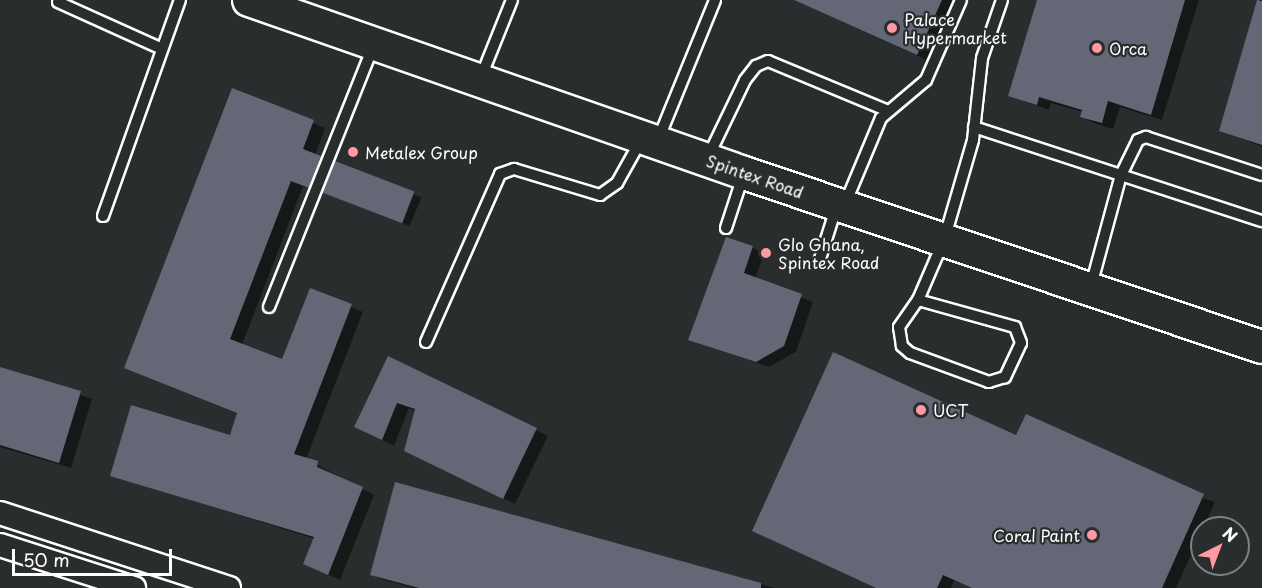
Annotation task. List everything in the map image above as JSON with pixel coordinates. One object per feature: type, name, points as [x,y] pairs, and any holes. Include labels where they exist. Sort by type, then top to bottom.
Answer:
[{"type":"main road","name":"Spintex Road","points":[[249,0],[304,14],[374,44],[744,173],[1262,346]]},
{"type":"street","points":[[0,513],[229,588]]},
{"type":"street","points":[[0,545],[134,588]]},
{"type":"lane","points":[[103,216],[180,0]]},
{"type":"lane","points":[[480,81],[512,0]]},
{"type":"lane","points":[[426,342],[500,174],[514,169],[600,195],[617,183],[649,140],[715,0]]},
{"type":"lane","points":[[819,262],[841,205],[881,118],[926,80],[961,0]]},
{"type":"lane","points":[[918,300],[1015,327],[1021,343],[1005,377],[989,382],[910,353],[902,346],[899,327],[918,300],[944,240],[968,162],[982,58],[1002,0]]},
{"type":"lane","points":[[58,2],[162,49]]},
{"type":"lane","points":[[269,307],[374,44]]},
{"type":"lane","points":[[707,160],[745,80],[756,66],[768,61],[888,111]]},
{"type":"lane","points":[[974,127],[1262,221]]},
{"type":"lane","points":[[1090,289],[1122,175],[1132,148],[1146,137],[1262,175]]},
{"type":"lane","points":[[726,228],[744,173]]},
{"type":"building","name":"Palace Hypermarket","points":[[794,0],[942,0],[917,55]]},
{"type":"building","name":"Orca","points":[[1037,0],[1185,0],[1151,115],[1108,101],[1102,123],[1080,117],[1082,110],[1039,97],[1037,105],[1008,96]]},
{"type":"building","points":[[1257,0],[1262,1],[1262,145],[1219,131]]},
{"type":"building","points":[[232,88],[314,120],[303,149],[321,156],[309,188],[291,181],[230,339],[282,359],[310,288],[352,304],[294,454],[318,461],[317,467],[363,487],[328,575],[303,564],[314,537],[110,476],[131,405],[230,435],[237,413],[124,368]]},
{"type":"building","points":[[335,161],[414,191],[402,223],[323,193]]},
{"type":"building","points":[[726,237],[753,246],[744,273],[802,294],[784,346],[756,362],[688,340]]},
{"type":"building","points":[[833,352],[1016,435],[1026,414],[1204,494],[1194,516],[1190,516],[1190,525],[1162,588],[972,588],[943,575],[937,588],[876,588],[752,531]]},
{"type":"building","points":[[388,356],[537,428],[503,499],[404,451],[415,409],[397,403],[382,440],[354,427]]},
{"type":"building","points":[[0,367],[81,391],[59,463],[0,445]]},
{"type":"building","points":[[395,482],[761,583],[761,588],[419,588],[370,575]]},
{"type":"place","name":"Palace Hypermarket","points":[[892,28]]},
{"type":"place","name":"Orca","points":[[1097,48]]},
{"type":"place","name":"Metalex Group","points":[[353,152]]},
{"type":"place","name":"Glo Ghana, Spintex Road","points":[[766,253]]},
{"type":"place","name":"UCT","points":[[921,410]]},
{"type":"place","name":"Coral Paint","points":[[1092,535]]}]
